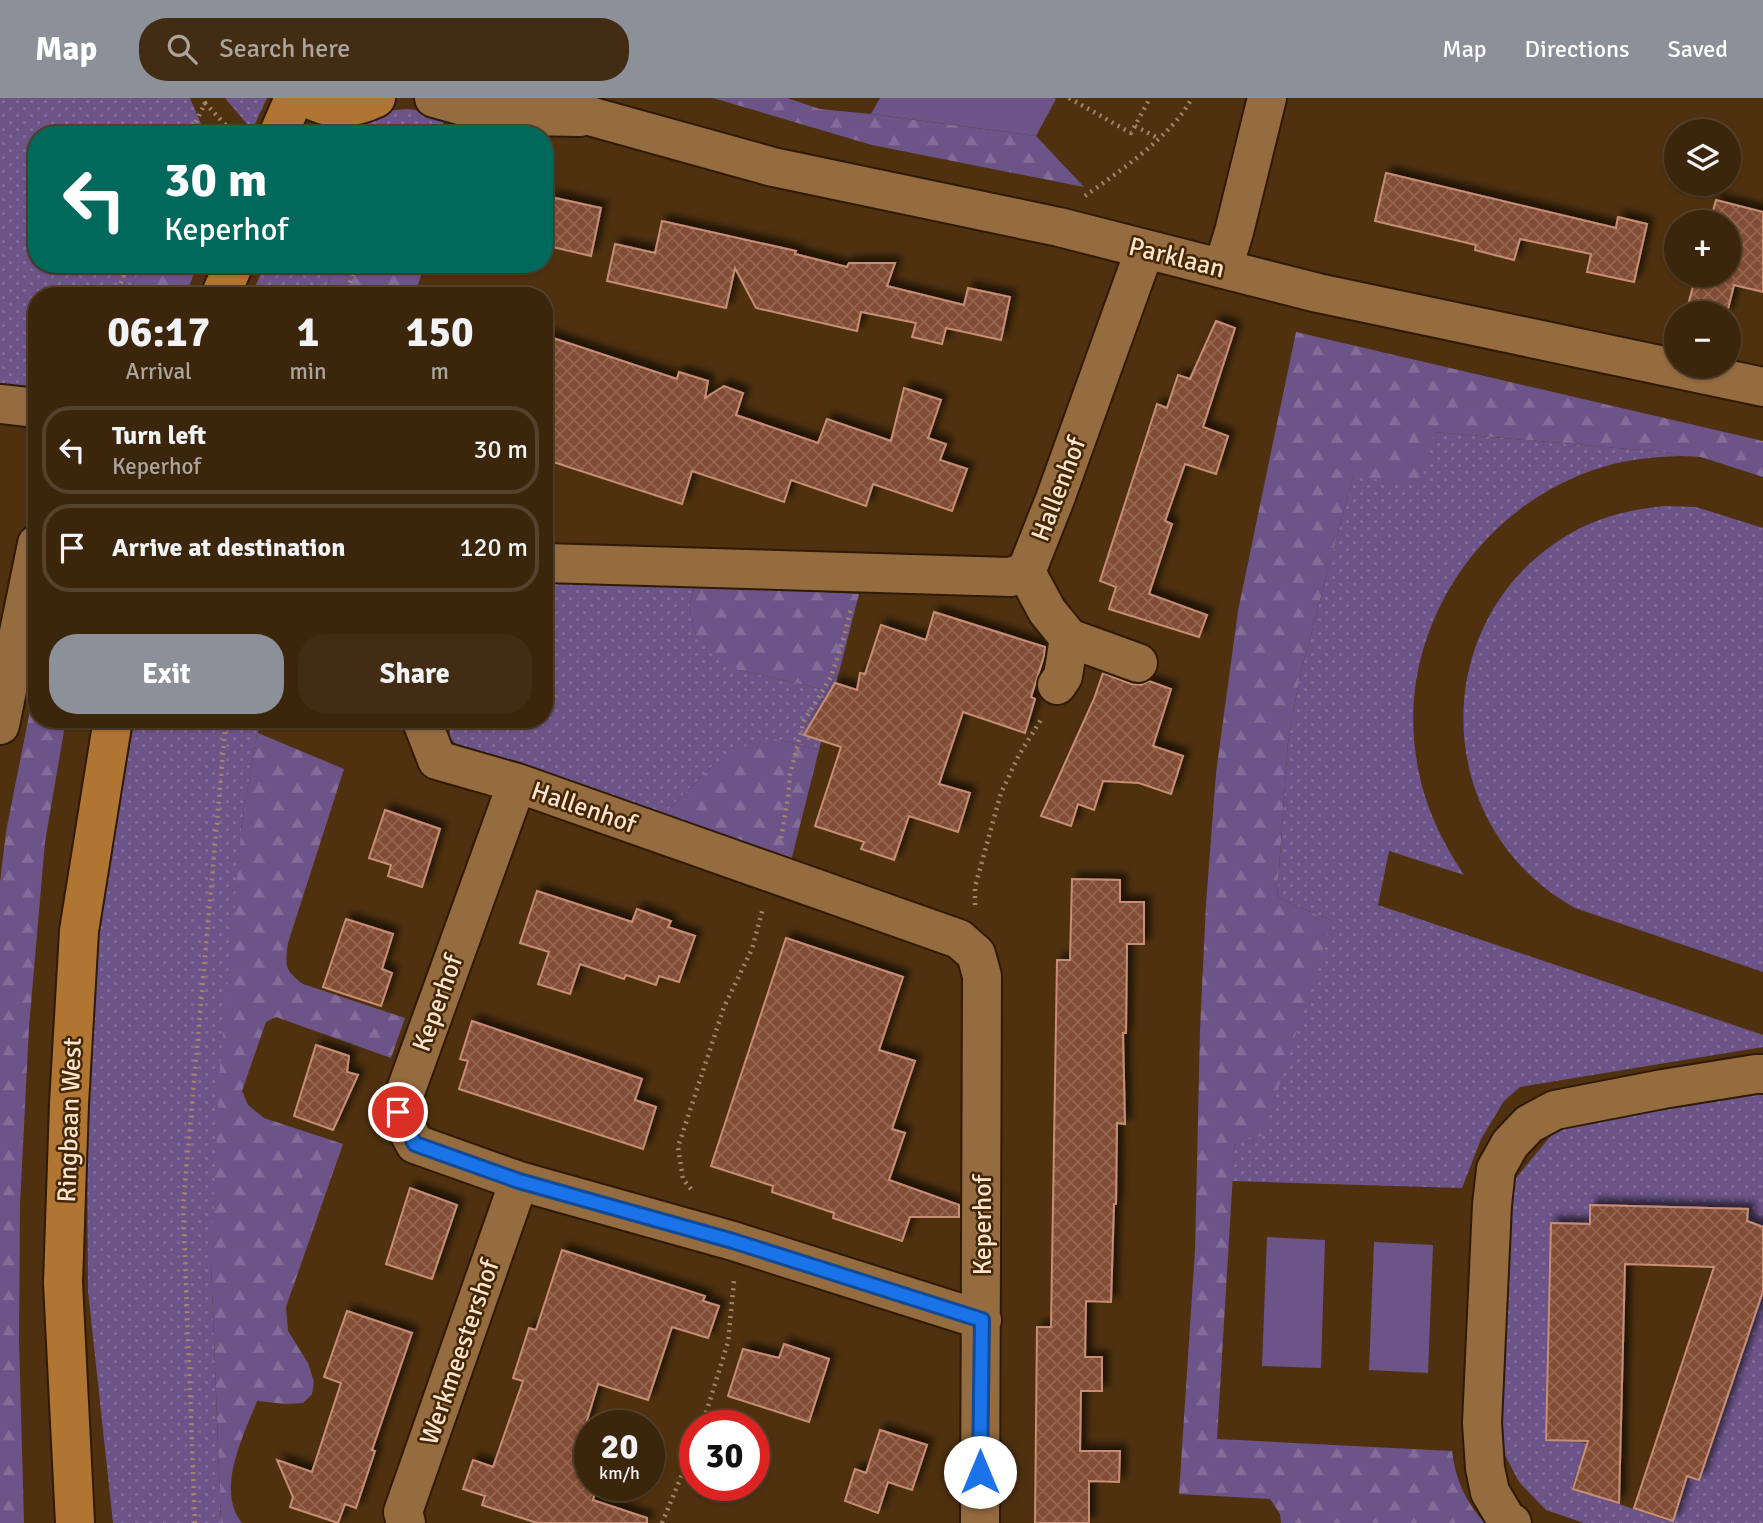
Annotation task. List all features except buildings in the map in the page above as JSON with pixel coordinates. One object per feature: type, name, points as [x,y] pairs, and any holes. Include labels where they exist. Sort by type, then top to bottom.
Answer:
[{"type":"main road","points":[[282,126],[294,98]]},
{"type":"main road","points":[[319,113],[364,104],[376,98]]},
{"type":"main road","name":"Ringbaan West","points":[[75,1523],[64,1283],[69,1104],[79,931],[112,728]]},
{"type":"street","name":"Parklaan","points":[[434,98],[474,109],[523,116],[593,117]]},
{"type":"street","name":"Parklaan","points":[[546,98],[593,117],[773,166],[1059,227],[1318,293],[1763,387]]},
{"type":"street","points":[[1223,268],[1267,98]]},
{"type":"street","name":"Hallenhof","points":[[553,562],[1010,577],[1026,572],[1145,249]]},
{"type":"street","points":[[0,404],[28,407]]},
{"type":"street","points":[[1026,572],[1047,611],[1069,638],[1138,663]]},
{"type":"street","points":[[0,725],[28,588]]},
{"type":"street","points":[[1057,685],[1063,676],[1069,638]]},
{"type":"street","name":"Hallenhof","points":[[425,728],[437,760],[517,783],[959,939],[976,954]]},
{"type":"street","name":"Keperhof","points":[[517,783],[398,1112],[415,1144],[519,1181],[733,1241],[982,1320],[982,976],[976,954]]},
{"type":"street","points":[[1512,1523],[1506,1519],[1490,1492],[1485,1468],[1482,1423],[1496,1169],[1510,1144],[1529,1124],[1555,1110],[1663,1089],[1763,1074]]},
{"type":"street","name":"Werkmeestershof","points":[[406,1523],[403,1512],[519,1181]]},
{"type":"street","points":[[980,1523],[982,1320]]},
{"type":"path","points":[[1069,98],[1131,133],[1150,98]]},
{"type":"path","points":[[1084,196],[1126,166],[1158,138],[1185,111],[1192,98]]},
{"type":"path","points":[[193,126],[203,100],[228,126]]},
{"type":"path","points":[[1135,126],[1158,138]]},
{"type":"path","points":[[697,1196],[683,1179],[678,1147],[724,1007],[752,949],[781,838],[790,774],[804,722],[831,677],[860,572]]},
{"type":"path","points":[[976,954],[975,887],[1001,793],[1019,755],[1047,710],[1057,685]]},
{"type":"path","points":[[195,1523],[183,1206],[225,728]]},
{"type":"path","points":[[707,1410],[728,1342],[736,1262],[733,1241]]},
{"type":"path","points":[[662,1523],[679,1482]]},
{"type":"green space","points":[[0,98],[190,98],[200,126],[28,126],[28,273],[138,273],[133,287],[28,287],[28,388],[0,386]]},
{"type":"green space","points":[[225,98],[267,98],[254,126],[249,126]]},
{"type":"green space","points":[[713,98],[787,98],[820,109],[1036,136],[1084,187],[872,145]]},
{"type":"green space","points":[[880,98],[1056,99],[1036,136],[871,114]]},
{"type":"green space","points":[[409,109],[446,115],[442,126],[350,126],[382,111]]},
{"type":"green space","points":[[138,273],[194,273],[189,287],[133,287]]},
{"type":"green space","points":[[261,273],[331,273],[327,287],[255,287]]},
{"type":"green space","points":[[331,273],[422,273],[417,287],[327,287]]},
{"type":"green space","points":[[1296,332],[1763,441],[1763,477],[1701,457],[1434,432],[1420,486],[1353,476],[1299,680],[1288,743],[1277,897],[1332,921],[1263,1136],[1235,1140],[1217,1439],[1452,1451],[1462,1490],[1485,1523],[1281,1523],[1280,1514],[1270,1499],[1179,1494],[1195,1250],[1200,1030],[1216,773],[1238,611]]},
{"type":"green space","points":[[1434,432],[1664,452],[1681,456],[1612,464],[1558,485],[1517,512],[1482,544],[1453,583],[1432,625],[1418,671],[1413,719],[1418,768],[1425,797],[1442,837],[1464,875],[1389,851],[1378,905],[1763,1035],[1763,1047],[1520,1087],[1504,1101],[1481,1139],[1462,1188],[1232,1181],[1235,1139],[1332,921],[1277,897],[1288,743],[1299,680],[1353,476]]},
{"type":"green space","points":[[1665,506],[1696,507],[1763,528],[1763,972],[1575,908],[1527,872],[1492,826],[1471,775],[1463,720],[1470,666],[1490,614],[1525,569],[1573,532],[1618,514]]},
{"type":"green space","points":[[553,577],[695,585],[689,608],[696,635],[740,670],[834,692],[819,750],[772,738],[710,768],[658,820],[463,751],[450,738],[449,728],[553,728]]},
{"type":"green space","points":[[695,585],[859,594],[834,692],[740,670],[712,654],[696,635],[689,608]]},
{"type":"green space","points":[[28,721],[28,728],[64,728],[45,842],[29,1027],[20,1204],[19,1341],[24,1523],[0,1523],[0,882],[6,832]]},
{"type":"green space","points":[[133,728],[254,728],[257,733],[242,822],[211,1262],[221,1523],[113,1523],[88,1291],[87,1118],[97,949]]},
{"type":"green space","points":[[254,728],[259,728],[258,733],[344,769],[288,943],[286,962],[289,971],[303,984],[405,1018],[391,1058],[276,1017],[266,1022],[242,1091],[248,1105],[264,1118],[343,1144],[286,1307],[288,1331],[308,1363],[314,1382],[312,1394],[303,1403],[257,1401],[239,1446],[231,1479],[234,1510],[242,1523],[221,1523],[211,1262],[220,1066],[242,822],[257,733]]},
{"type":"green space","points":[[772,738],[819,750],[790,865],[658,820],[710,768],[746,746]]},
{"type":"green space","points":[[1763,1088],[1763,1229],[1748,1224],[1746,1208],[1589,1206],[1589,1224],[1551,1227],[1546,1438],[1587,1443],[1572,1488],[1669,1521],[1685,1475],[1697,1479],[1763,1289],[1763,1523],[1584,1523],[1546,1510],[1519,1482],[1505,1455],[1492,1414],[1502,1195],[1559,1126]]},
{"type":"green space","points":[[1267,1237],[1325,1240],[1321,1368],[1262,1366]]},
{"type":"green space","points":[[1374,1242],[1433,1245],[1428,1373],[1369,1370]]},
{"type":"route","points":[[398,1112],[415,1144],[519,1181],[733,1241],[982,1320],[980,1472]]}]
